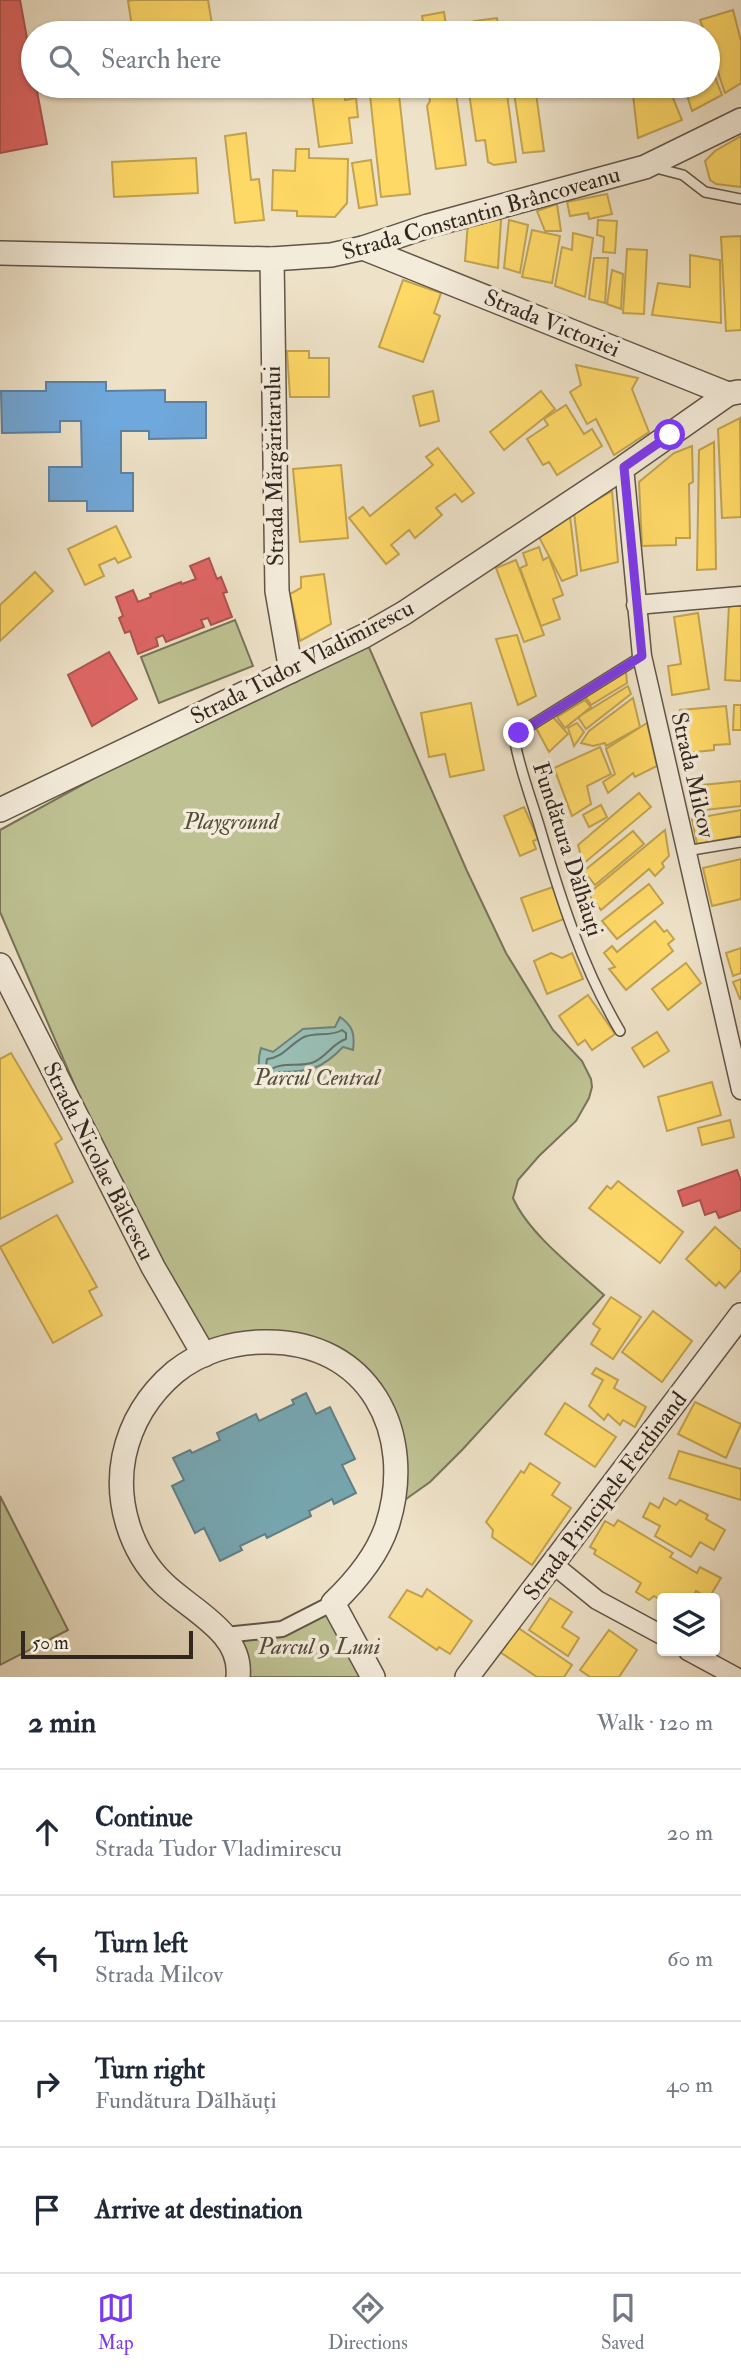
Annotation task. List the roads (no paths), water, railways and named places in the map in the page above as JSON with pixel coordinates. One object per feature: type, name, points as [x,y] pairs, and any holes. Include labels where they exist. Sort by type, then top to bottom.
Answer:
[{"type":"street","name":"Strada Constantin Brâncoveanu","points":[[0,253],[272,259],[331,255],[645,167],[741,120]]},
{"type":"street","name":"Strada Victoriei","points":[[363,248],[735,393]]},
{"type":"street","name":"Strada Mărgăritarului","points":[[272,259],[277,591],[291,671]]},
{"type":"street","name":"Strada Tudor Vladimirescu","points":[[0,810],[365,636],[404,613],[735,393]]},
{"type":"street","name":"Strada Milcov","points":[[624,467],[642,656],[741,1090]]},
{"type":"street","points":[[636,605],[741,596]]},
{"type":"street","name":"Strada Nicolae Bălcescu","points":[[0,965],[147,1255],[204,1355]]},
{"type":"street","name":"Strada Principele Ferdinand","points":[[467,1677],[741,1315]]},
{"type":"street","points":[[225,1635],[282,1629],[333,1603],[365,1569],[387,1528],[397,1486],[397,1461],[394,1437],[386,1415],[360,1378],[341,1363],[298,1345],[251,1342],[227,1346],[183,1366],[166,1380],[139,1416],[124,1458],[123,1503],[132,1535],[147,1564],[161,1582],[225,1635],[234,1648],[239,1667],[238,1677]]},
{"type":"street","points":[[554,1565],[597,1600],[657,1632]]},
{"type":"street","points":[[333,1603],[373,1677]]},
{"type":"street","points":[[697,1656],[736,1677]]},
{"type":"lane","points":[[645,167],[683,176],[705,192],[741,199]]},
{"type":"lane","name":"Fundătura Dălhăuți","points":[[620,1031],[590,978],[575,937],[515,742],[520,732],[642,656]]},
{"type":"lane","points":[[685,851],[741,842]]},
{"type":"water","points":[[340,1017],[352,1031],[353,1050],[343,1047],[314,1068],[279,1072],[272,1082],[263,1075],[259,1063],[261,1048],[273,1052],[303,1029],[335,1027]]},
{"type":"park label","name":"Playground","points":[[231,821]]},
{"type":"park label","name":"Parcul Central","points":[[317,1077]]},
{"type":"park label","name":"Parcul 9 Luni","points":[[319,1646]]}]
